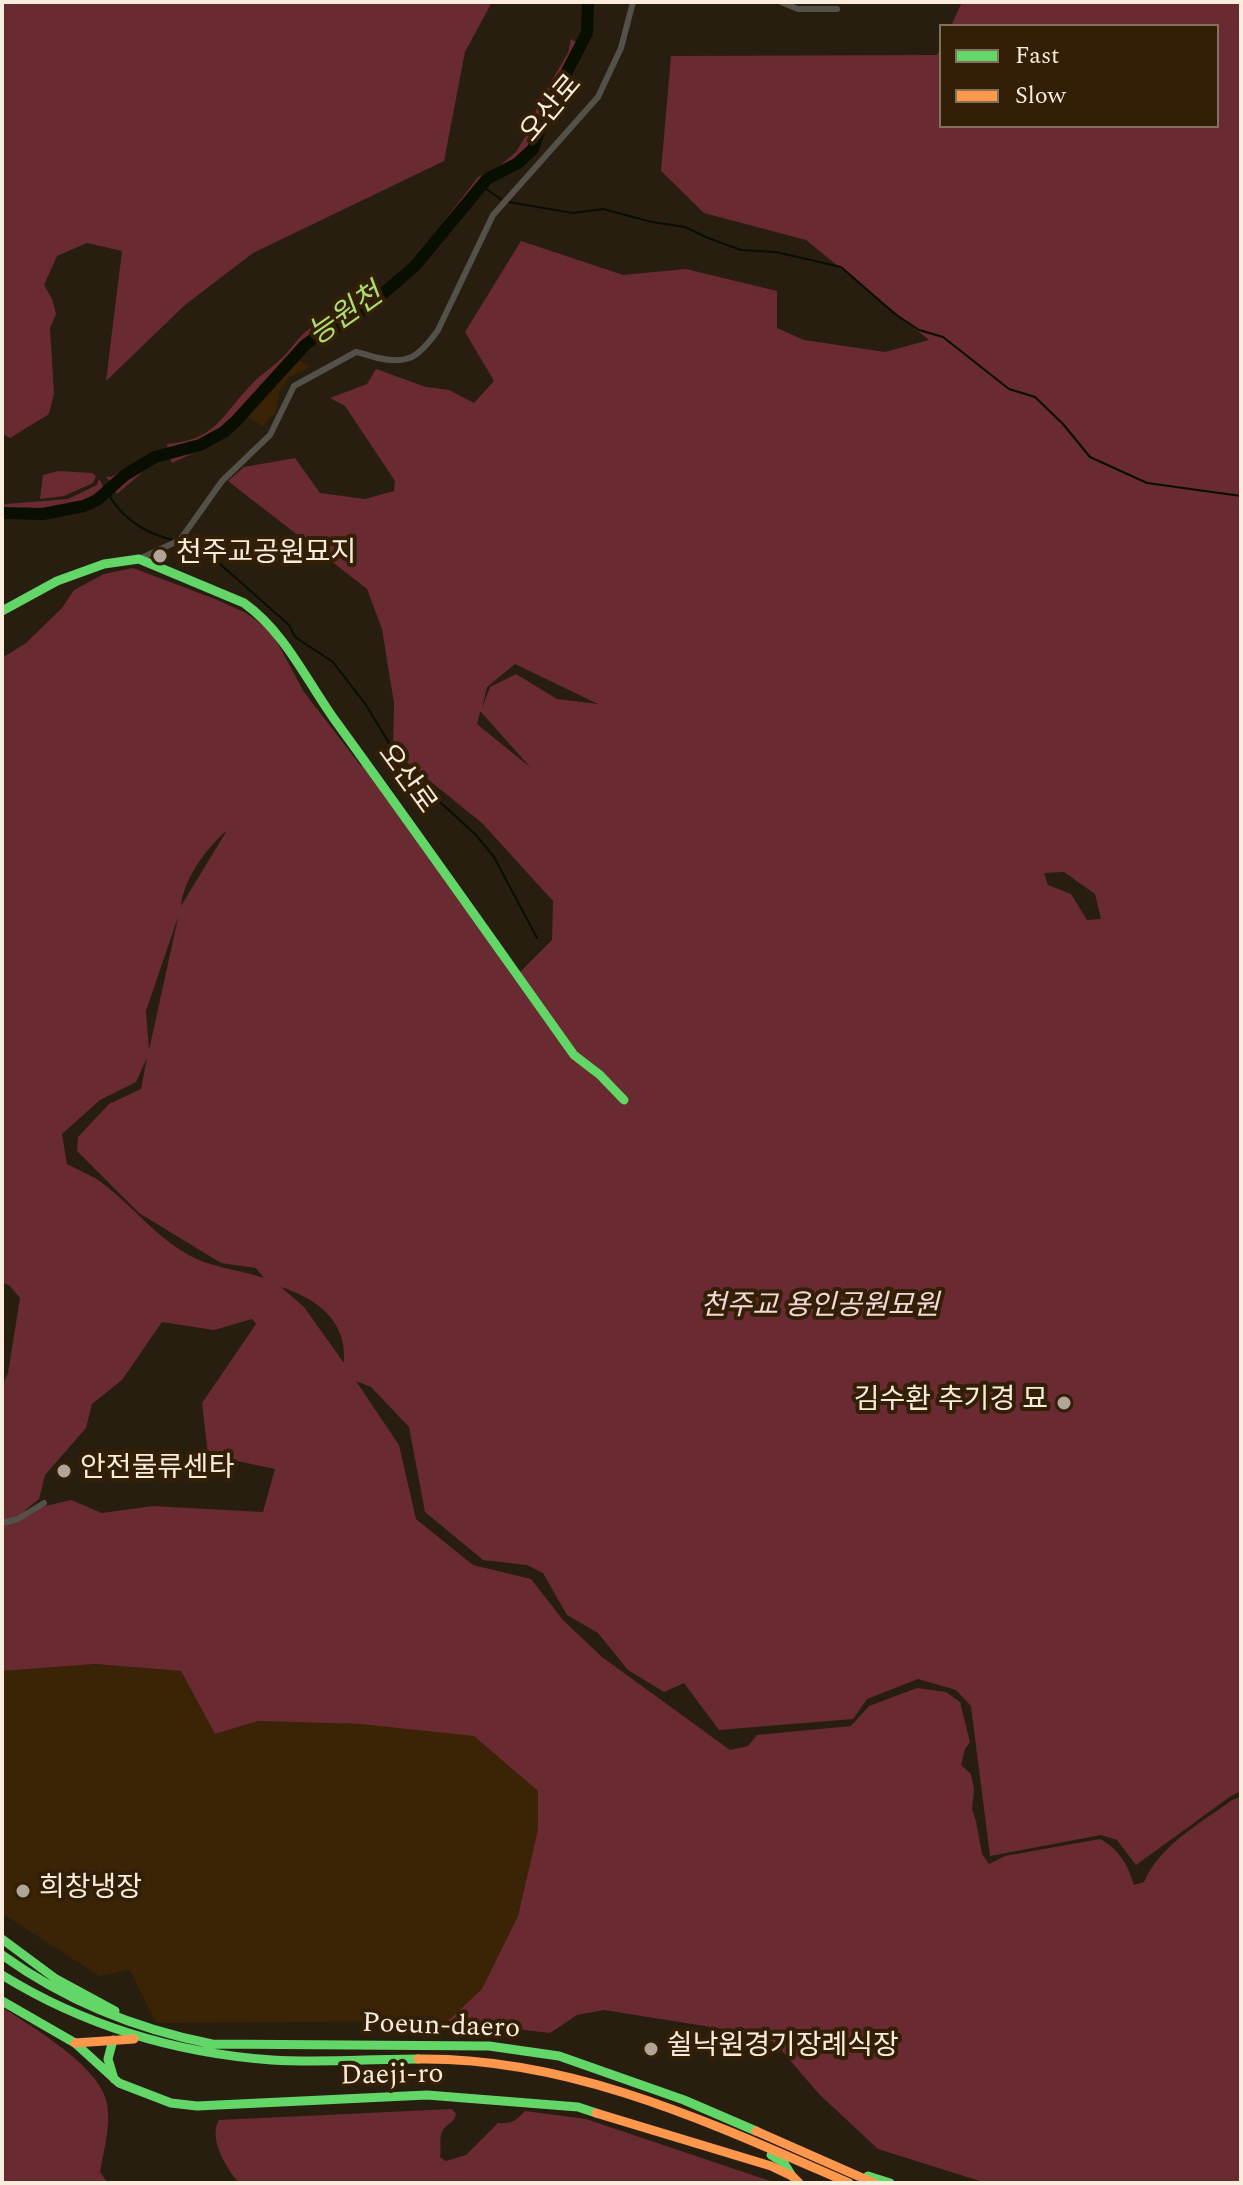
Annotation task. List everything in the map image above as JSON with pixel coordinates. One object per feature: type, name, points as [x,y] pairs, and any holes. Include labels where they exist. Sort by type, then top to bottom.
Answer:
[{"type":"main road","points":[[2,611],[57,581],[104,564],[139,559]]},
{"type":"main road","name":"오산로","points":[[139,559],[244,603],[269,623],[311,688],[574,1055],[600,1075],[624,1100]]},
{"type":"main road","points":[[2,1939],[66,1985],[147,2033]]},
{"type":"main road","name":"Poeun-daero","points":[[2,1955],[24,1972],[99,2012],[147,2033],[206,2051],[258,2059],[421,2058],[493,2062],[565,2074],[620,2090],[752,2140],[849,2183]]},
{"type":"main road","name":"Poeun-daero","points":[[2,1975],[52,2005],[96,2024],[212,2044],[489,2046],[559,2056],[684,2100],[874,2183]]},
{"type":"main road","name":"Daeji-ro","points":[[2,2001],[75,2043],[114,2079],[145,2095],[183,2105],[427,2095],[578,2107],[771,2166],[795,2180]]},
{"type":"main road","points":[[75,2043],[147,2033]]},
{"type":"main road","points":[[113,2040],[107,2051],[107,2061],[114,2079]]},
{"type":"main road","points":[[752,2140],[784,2163],[795,2180]]},
{"type":"main road","points":[[832,2165],[890,2183]]},
{"type":"street","name":"오산로","points":[[139,559],[179,541],[222,481],[270,435],[294,386],[356,352],[401,362],[417,355],[428,345],[493,215],[598,97],[621,48],[633,2]]},
{"type":"street","points":[[781,2],[798,9],[837,9]]},
{"type":"street","points":[[2,1523],[18,1519],[44,1503]]},
{"type":"shaded area","points":[[297,359],[309,367],[289,377],[279,392],[276,412],[262,426],[247,416]]},
{"type":"shaded area","points":[[95,1664],[181,1671],[215,1734],[258,1721],[360,1724],[477,1736],[538,1791],[538,1829],[518,1916],[482,1990],[448,2021],[156,2023],[130,1970],[99,1976],[2,1913],[2,1671]]},
{"type":"green space","points":[[2,2],[492,2],[465,52],[444,161],[253,253],[185,305],[106,381],[122,251],[87,243],[57,256],[44,285],[56,314],[50,328],[54,393],[49,414],[10,438],[2,433]]},
{"type":"green space","name":"천주교 용인공원묘원","points":[[962,2],[1241,2],[1241,1791],[1136,1865],[1117,1840],[1101,1835],[990,1856],[971,1706],[956,1690],[918,1679],[867,1699],[853,1719],[719,1730],[684,1683],[664,1692],[628,1670],[598,1633],[567,1615],[543,1573],[527,1565],[483,1560],[425,1512],[409,1427],[371,1387],[356,1381],[399,1445],[416,1519],[473,1565],[531,1579],[563,1620],[602,1657],[730,1750],[748,1746],[757,1735],[851,1726],[869,1706],[917,1688],[946,1692],[960,1702],[970,1742],[961,1765],[971,1774],[974,1789],[972,1809],[982,1854],[989,1864],[1005,1856],[1100,1839],[1122,1858],[1134,1885],[1144,1882],[1160,1857],[1182,1836],[1232,1800],[1241,1797],[1241,2183],[986,2183],[878,2149],[819,2094],[776,2044],[761,2035],[604,2010],[577,2015],[550,2033],[448,2021],[482,1989],[518,1916],[538,1829],[538,1791],[474,1736],[360,1724],[258,1721],[215,1734],[181,1671],[95,1664],[2,1671],[2,1386],[8,1373],[20,1298],[2,1282],[2,658],[26,643],[62,608],[74,590],[104,574],[133,568],[246,613],[271,631],[304,692],[361,766],[367,765],[518,974],[552,940],[553,901],[482,823],[393,751],[394,703],[382,629],[367,589],[228,481],[244,467],[295,458],[320,493],[365,499],[394,491],[395,481],[345,406],[330,398],[367,384],[376,369],[426,387],[449,390],[474,403],[494,381],[465,332],[521,241],[623,275],[686,269],[777,291],[777,328],[804,340],[885,352],[929,340],[806,240],[704,213],[661,171],[671,56],[937,55],[939,51],[939,128],[1219,128],[1219,24],[952,24]],"holes":[[[515,664],[598,704],[557,699],[516,674],[490,687],[482,708],[487,687]],[[481,712],[531,768],[477,724]],[[226,831],[181,906],[191,875],[211,846]],[[1064,872],[1095,894],[1101,919],[1087,920],[1071,894],[1048,885],[1044,873]],[[178,917],[149,1050],[146,1011]],[[147,1058],[141,1089],[109,1104],[78,1137],[77,1151],[139,1213],[221,1263],[256,1268],[264,1278],[187,1254],[162,1237],[107,1187],[67,1164],[62,1134],[100,1100],[136,1082]],[[281,1287],[306,1298],[327,1313],[340,1335],[344,1363],[304,1307]],[[252,1319],[256,1324],[202,1403],[208,1455],[275,1469],[263,1512],[153,1506],[102,1513],[71,1500],[24,1511],[39,1499],[45,1475],[86,1428],[92,1404],[122,1380],[162,1322],[214,1330]]]},
{"type":"green space","points":[[571,39],[580,45],[562,80],[581,47],[534,148],[560,84],[535,133],[531,148],[518,162],[487,178],[414,265],[366,306],[361,304],[402,273],[417,257],[478,177],[497,168],[516,152],[528,132],[539,102],[568,53]]},
{"type":"green space","points":[[534,149],[520,164],[487,187],[484,185],[518,165]]},
{"type":"green space","points":[[480,190],[485,191],[468,206],[419,269],[364,311],[416,267]]},
{"type":"green space","points":[[315,325],[325,330],[284,363],[238,419],[205,442],[168,453],[167,444],[197,437],[216,425],[255,381]]},
{"type":"green space","points":[[328,331],[331,334],[316,340],[291,360],[317,337]]},
{"type":"green space","points":[[285,367],[227,433],[172,463],[169,455],[191,449],[224,431]]},
{"type":"green space","points":[[160,451],[156,457],[161,457],[162,461],[152,464],[117,494],[113,487],[141,465],[112,485],[106,476],[111,477]]},
{"type":"green space","points":[[58,471],[92,473],[96,476],[93,483],[64,496],[40,499],[43,475]]},
{"type":"green space","points":[[99,479],[106,491],[81,504],[43,511],[2,512],[2,505],[7,504],[68,499],[97,485]]},
{"type":"green space","points":[[2,2007],[78,2061],[101,2089],[107,2103],[108,2120],[100,2172],[108,2183],[2,2183]]},
{"type":"green space","points":[[452,2109],[455,2117],[441,2136],[440,2157],[446,2161],[466,2155],[498,2123],[513,2121],[525,2111],[586,2119],[776,2183],[239,2183],[217,2144],[216,2127],[219,2120]]},
{"type":"waterway","name":"능원천","points":[[2,513],[43,514],[84,506],[97,500],[125,475],[155,457],[200,445],[224,432],[305,345],[320,334],[349,321],[415,266],[487,179],[518,163],[533,149],[548,108],[587,33],[588,2]]},
{"type":"waterway","points":[[482,186],[502,200]]},
{"type":"waterway","points":[[508,202],[573,213],[603,209],[685,227],[741,250],[776,252],[841,267],[895,314],[919,330],[943,337],[1009,389],[1035,397],[1090,457],[1147,483],[1241,496]]},
{"type":"waterway","points":[[107,491],[112,501],[134,523],[172,540]]},
{"type":"waterway","points":[[182,543],[203,549],[289,625],[295,637],[333,662],[366,705],[406,771],[475,834],[494,857],[537,938]]},
{"type":"traffic: fast","points":[[2,611],[57,581],[104,564],[139,559],[244,603],[284,643],[337,723],[574,1055],[600,1075],[624,1100]]},
{"type":"traffic: fast","points":[[2,1939],[56,1979],[115,2011]]},
{"type":"traffic: fast","points":[[2,1955],[51,1986],[102,2011],[183,2038],[212,2044],[489,2046],[559,2056],[684,2100],[756,2131]]},
{"type":"traffic: fast","points":[[2,1975],[33,1993],[98,2022],[201,2051],[290,2061],[418,2059]]},
{"type":"traffic: fast","points":[[2,2001],[75,2043],[119,2083],[171,2103],[197,2106],[427,2095],[578,2107],[596,2113]]},
{"type":"traffic: fast","points":[[113,2040],[108,2059],[114,2079]]},
{"type":"traffic: fast","points":[[771,2155],[784,2163],[792,2176]]},
{"type":"traffic: fast","points":[[868,2176],[890,2183]]},
{"type":"traffic: slow","points":[[75,2043],[134,2039]]},
{"type":"traffic: slow","points":[[418,2059],[475,2061],[531,2069],[586,2082],[693,2117],[849,2183]]},
{"type":"traffic: slow","points":[[596,2113],[771,2166],[799,2183]]},
{"type":"traffic: slow","points":[[756,2131],[874,2183]]},
{"type":"place","name":"천주교공원묘지","points":[[160,556]]},
{"type":"place","name":"김수환 추기경 묘","points":[[1064,1403]]},
{"type":"place","name":"안전물류센타","points":[[64,1471]]},
{"type":"place","name":"희창냉장","points":[[23,1891]]},
{"type":"place","name":"쉴낙원경기장례식장","points":[[651,2049]]}]
